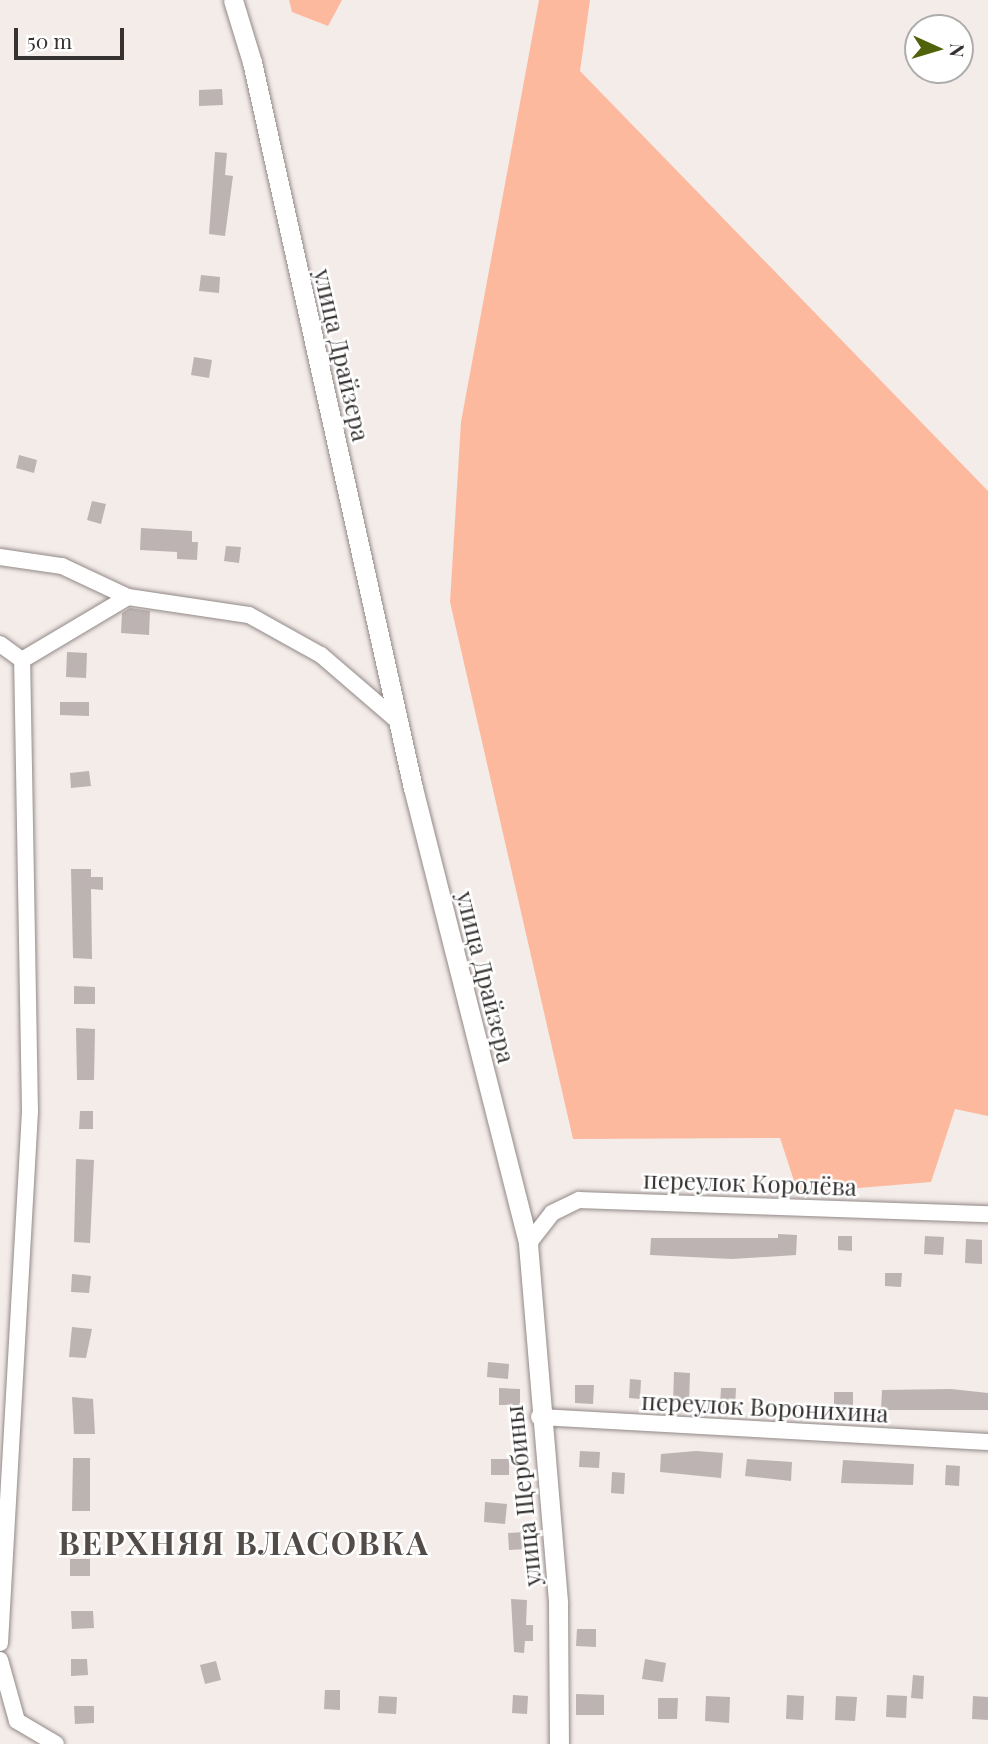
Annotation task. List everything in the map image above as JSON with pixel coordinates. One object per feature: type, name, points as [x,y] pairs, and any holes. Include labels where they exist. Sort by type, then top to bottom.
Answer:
[{"type":"street","name":"улица Драйзера","points":[[233,0],[252,62],[398,722],[528,1244]]},
{"type":"street","points":[[0,557],[62,566],[128,597],[249,615],[321,655],[398,722]]},
{"type":"street","points":[[22,660],[128,597]]},
{"type":"street","points":[[0,644],[22,660]]},
{"type":"street","points":[[0,1643],[30,1112],[22,660]]},
{"type":"street","name":"переулок Королёва","points":[[528,1244],[552,1213],[579,1200],[988,1214]]},
{"type":"street","name":"улица Щербины","points":[[528,1244],[539,1417],[558,1604],[559,1744]]},
{"type":"street","name":"переулок Воронихина","points":[[539,1417],[988,1442]]},
{"type":"street","points":[[0,1660],[17,1721],[56,1744]]},
{"type":"shaded area","points":[[289,0],[342,0],[328,26],[292,12]]},
{"type":"shaded area","points":[[539,0],[590,0],[580,71],[988,491],[988,1116],[955,1109],[931,1182],[798,1193],[780,1138],[573,1139],[450,602],[461,422]]},
{"type":"building","points":[[222,89],[223,105],[199,106],[199,90]]},
{"type":"building","points":[[215,152],[227,153],[225,175],[233,176],[225,236],[209,234]]},
{"type":"building","points":[[201,275],[220,277],[219,293],[199,291]]},
{"type":"building","points":[[194,357],[212,360],[209,378],[191,375]]},
{"type":"building","points":[[19,455],[37,460],[34,473],[16,468]]},
{"type":"building","points":[[92,501],[106,504],[101,524],[87,520]]},
{"type":"building","points":[[141,528],[192,531],[192,542],[198,542],[197,560],[177,559],[177,552],[140,550]]},
{"type":"building","points":[[226,546],[241,547],[239,563],[224,561]]},
{"type":"building","points":[[130,608],[150,611],[149,635],[121,633],[122,613]]},
{"type":"building","points":[[67,652],[87,653],[86,678],[66,677]]},
{"type":"building","points":[[60,702],[89,702],[89,716],[60,715]]},
{"type":"building","points":[[89,771],[91,786],[71,788],[70,773]]},
{"type":"building","points":[[71,869],[91,869],[91,877],[103,877],[103,890],[91,889],[92,959],[73,958]]},
{"type":"building","points":[[74,986],[95,987],[95,1004],[74,1004]]},
{"type":"building","points":[[76,1028],[95,1029],[94,1080],[77,1080]]},
{"type":"building","points":[[80,1111],[93,1111],[93,1129],[79,1129]]},
{"type":"building","points":[[76,1159],[94,1160],[90,1243],[74,1242]]},
{"type":"building","points":[[778,1234],[797,1235],[796,1255],[732,1259],[650,1255],[651,1238],[778,1238]]},
{"type":"building","points":[[838,1236],[852,1236],[852,1251],[838,1250]]},
{"type":"building","points":[[925,1236],[944,1237],[943,1255],[924,1254]]},
{"type":"building","points":[[966,1239],[982,1240],[982,1264],[965,1263]]},
{"type":"building","points":[[885,1273],[902,1273],[901,1287],[885,1286]]},
{"type":"building","points":[[72,1274],[91,1276],[89,1293],[71,1292]]},
{"type":"building","points":[[72,1327],[92,1329],[86,1358],[69,1357]]},
{"type":"building","points":[[488,1362],[509,1364],[508,1379],[487,1377]]},
{"type":"building","points":[[674,1372],[690,1373],[689,1403],[673,1403]]},
{"type":"building","points":[[630,1379],[641,1380],[640,1399],[629,1398]]},
{"type":"building","points":[[575,1385],[594,1385],[593,1404],[575,1403]]},
{"type":"building","points":[[499,1388],[520,1389],[520,1405],[499,1405]]},
{"type":"building","points":[[721,1388],[736,1388],[735,1408],[720,1407]]},
{"type":"building","points":[[951,1389],[988,1393],[988,1410],[881,1410],[882,1390]]},
{"type":"building","points":[[834,1392],[853,1392],[853,1410],[834,1409]]},
{"type":"building","points":[[72,1397],[93,1399],[95,1434],[74,1434]]},
{"type":"building","points":[[580,1451],[600,1452],[599,1468],[579,1467]]},
{"type":"building","points":[[696,1451],[723,1453],[721,1478],[660,1472],[661,1454]]},
{"type":"building","points":[[73,1458],[90,1458],[90,1511],[72,1511]]},
{"type":"building","points":[[491,1459],[509,1459],[509,1475],[491,1475]]},
{"type":"building","points":[[747,1459],[792,1462],[791,1481],[745,1476]]},
{"type":"building","points":[[843,1460],[914,1464],[913,1485],[841,1483]]},
{"type":"building","points":[[946,1465],[960,1466],[959,1486],[945,1485]]},
{"type":"building","points":[[612,1472],[625,1473],[624,1494],[611,1493]]},
{"type":"building","points":[[485,1502],[507,1504],[505,1524],[484,1522]]},
{"type":"building","points":[[526,1532],[527,1549],[509,1550],[508,1533]]},
{"type":"building","points":[[70,1559],[90,1559],[90,1576],[70,1576]]},
{"type":"building","points":[[511,1599],[527,1600],[526,1625],[533,1625],[533,1641],[525,1641],[524,1653],[514,1652]]},
{"type":"building","points":[[71,1611],[93,1611],[94,1628],[72,1629]]},
{"type":"building","points":[[577,1629],[596,1629],[596,1647],[576,1646]]},
{"type":"building","points":[[71,1659],[87,1659],[88,1675],[71,1676]]},
{"type":"building","points":[[645,1659],[666,1663],[663,1682],[642,1679]]},
{"type":"building","points":[[216,1661],[221,1680],[205,1684],[200,1665]]},
{"type":"building","points":[[913,1675],[924,1676],[923,1699],[911,1698]]},
{"type":"building","points":[[325,1690],[340,1690],[340,1710],[324,1709]]},
{"type":"building","points":[[576,1694],[604,1695],[604,1715],[576,1715]]},
{"type":"building","points":[[513,1695],[528,1696],[527,1714],[512,1713]]},
{"type":"building","points":[[787,1695],[804,1696],[803,1720],[786,1719]]},
{"type":"building","points":[[887,1695],[907,1696],[906,1718],[886,1717]]},
{"type":"building","points":[[379,1696],[397,1697],[396,1714],[378,1713]]},
{"type":"building","points":[[706,1696],[730,1697],[729,1723],[705,1721]]},
{"type":"building","points":[[836,1696],[857,1697],[855,1721],[835,1720]]},
{"type":"building","points":[[973,1696],[988,1697],[988,1720],[972,1719]]},
{"type":"building","points":[[658,1698],[678,1698],[677,1719],[658,1719]]},
{"type":"building","points":[[74,1706],[94,1706],[94,1723],[75,1724]]},
{"type":"district","name":"ВЕРХНЯЯ ВЛАСОВКА","points":[[244,1542]]}]
